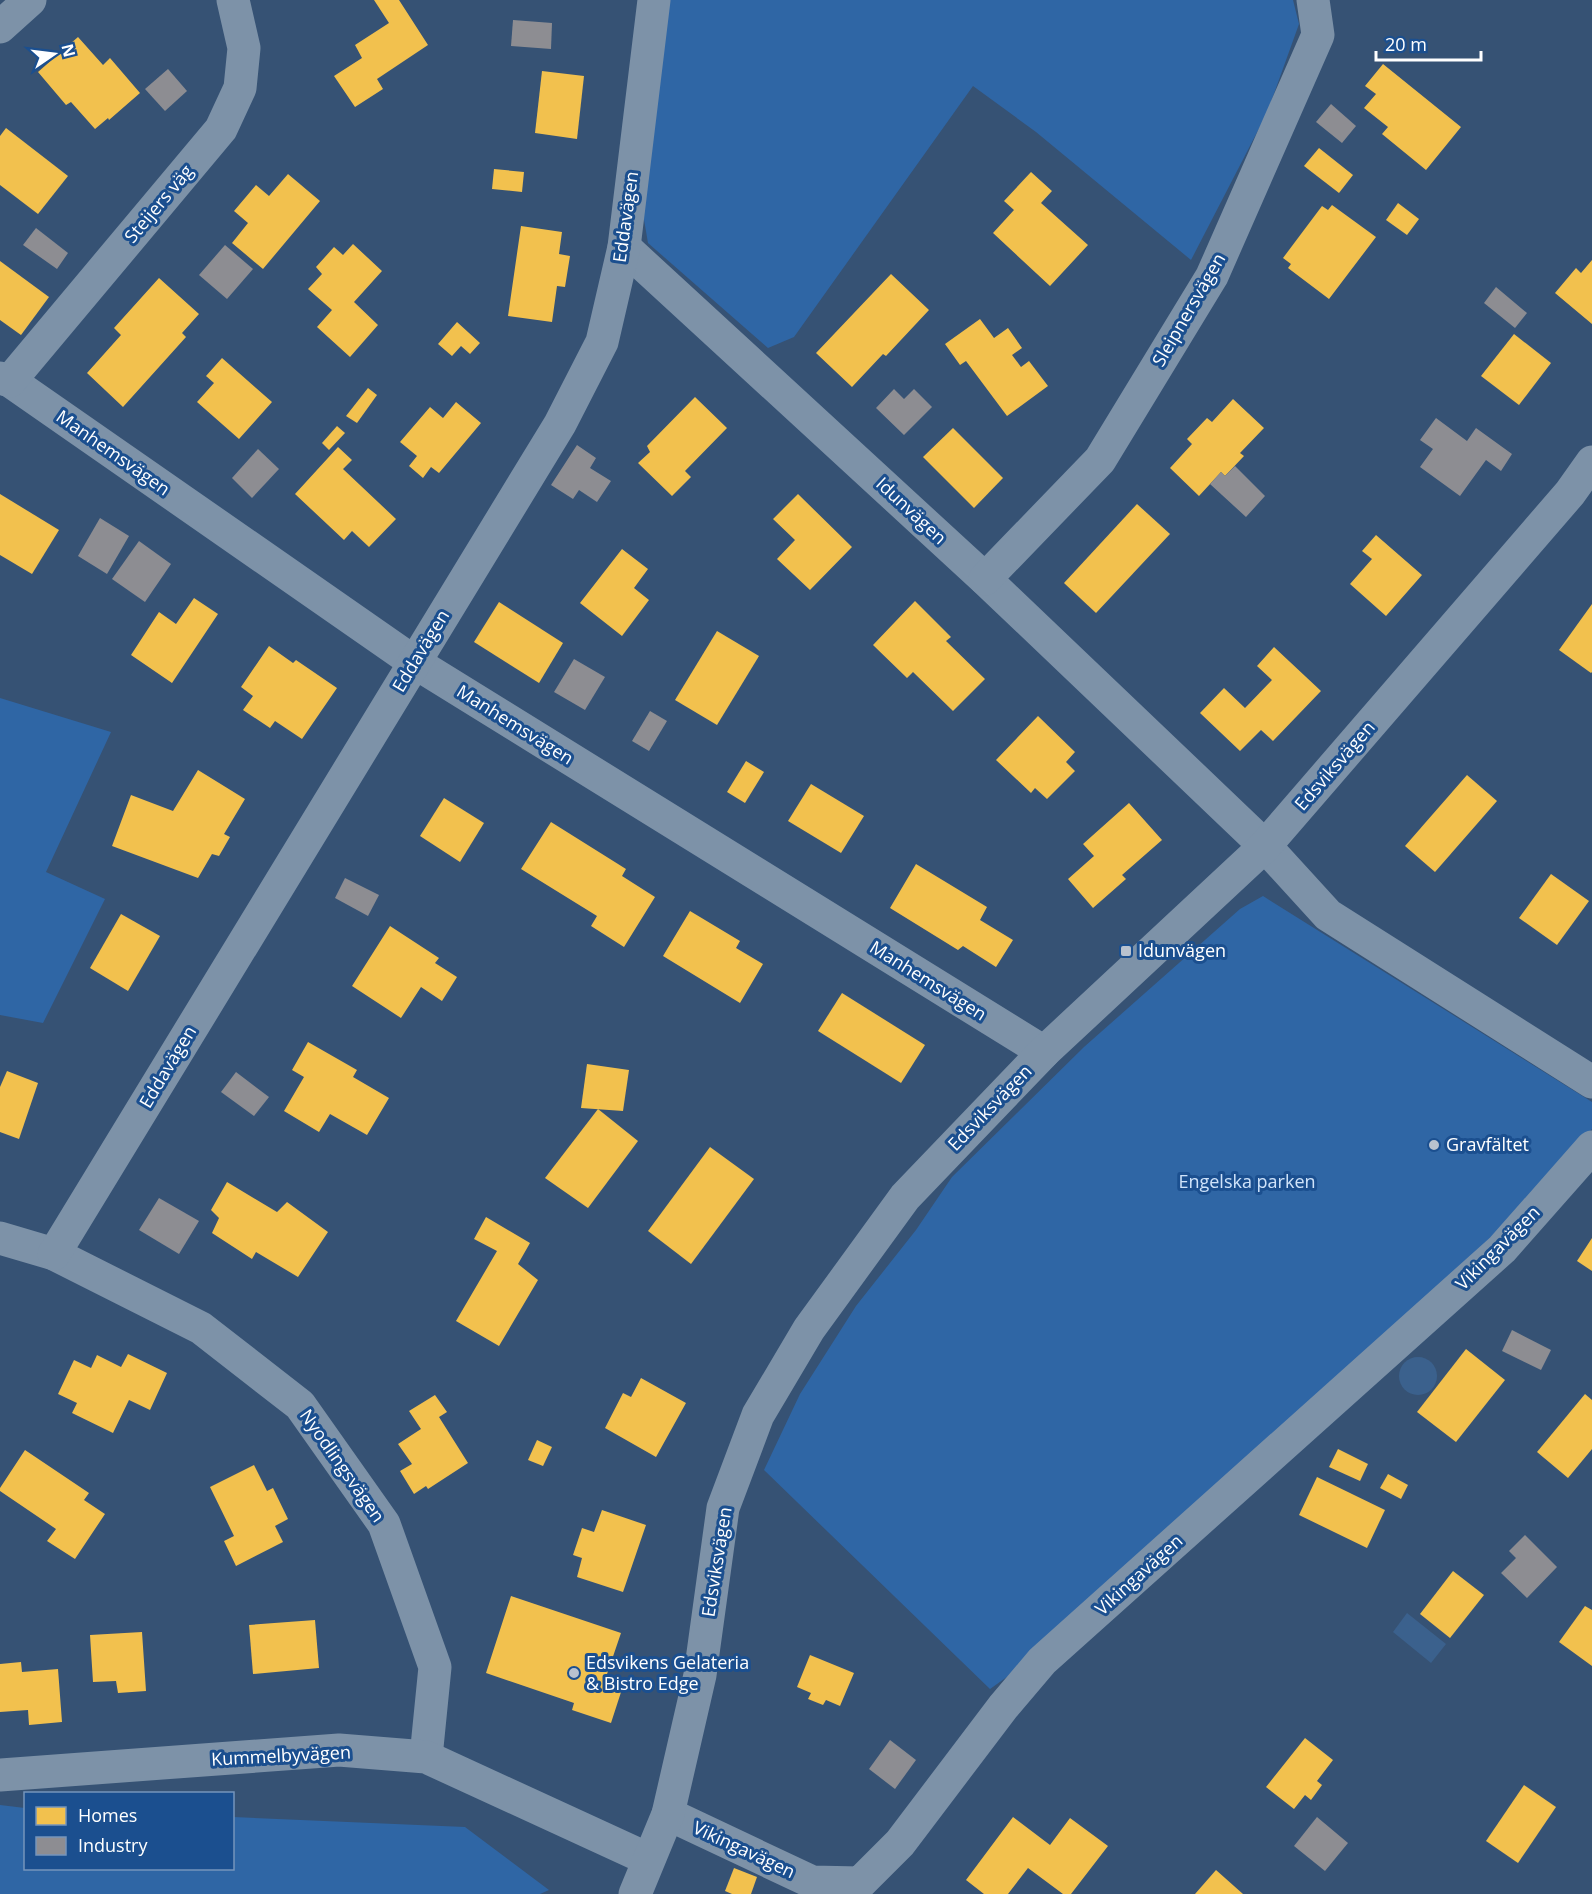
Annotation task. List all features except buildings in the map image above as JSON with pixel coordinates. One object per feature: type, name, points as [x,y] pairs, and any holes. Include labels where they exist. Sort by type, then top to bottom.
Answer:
[{"type":"street","points":[[0,27],[30,0]]},
{"type":"street","name":"Steijers väg","points":[[5,380],[221,129],[240,88],[244,48],[233,0]]},
{"type":"street","name":"Eddavägen","points":[[54,1254],[560,424],[602,342],[624,247],[654,0]]},
{"type":"street","name":"Sleipnersvägen","points":[[985,579],[1100,460],[1212,276],[1318,35],[1313,0]]},
{"type":"street","name":"Idunvägen","points":[[624,247],[985,579],[1266,846],[1328,915],[1592,1082]]},
{"type":"street","name":"Manhemsvägen","points":[[5,380],[414,662],[1044,1052]]},
{"type":"street","name":"Edsviksvägen","points":[[635,1894],[668,1814],[700,1675],[723,1508],[758,1415],[809,1329],[905,1197],[1044,1052],[1266,846],[1570,493],[1592,462]]},
{"type":"street","name":"Vikingavägen","points":[[668,1814],[812,1882],[860,1883],[900,1843],[1003,1707],[1042,1661],[1502,1249],[1592,1147]]},
{"type":"street","name":"Nyodlingsvägen","points":[[0,1238],[54,1254],[201,1328],[300,1405],[384,1524],[435,1667],[426,1757]]},
{"type":"street","name":"Kummelbyvägen","points":[[0,1775],[339,1750],[426,1757],[648,1859]]},
{"type":"green space","points":[[668,0],[1293,0],[1299,24],[1267,113],[1191,260],[1036,132],[973,86],[794,337],[768,348],[648,243],[639,190]]},
{"type":"green space","points":[[0,698],[111,732],[46,872],[105,899],[43,1023],[0,1015]]},
{"type":"green space","name":"Engelska parken","points":[[1263,896],[1592,1102],[1592,1129],[1459,1272],[1025,1664],[990,1689],[764,1470],[800,1394],[856,1306],[916,1230],[952,1177],[1084,1047],[1240,909]]},
{"type":"green space","points":[[0,1805],[24,1808],[24,1870],[234,1870],[234,1817],[465,1827],[549,1890],[540,1894],[0,1894]]},
{"type":"shaded area","points":[[1418,1357],[1432,1362],[1437,1376],[1432,1390],[1418,1395],[1404,1390],[1399,1376],[1404,1362]]},
{"type":"shaded area","points":[[1407,1613],[1446,1644],[1431,1663],[1393,1632]]},
{"type":"place","name":"Idunvägen","points":[[1126,951]]},
{"type":"place","name":"Gravfältet","points":[[1434,1145]]},
{"type":"place","name":"Edsvikens Gelateria & Bistro Edge","points":[[574,1673]]}]
